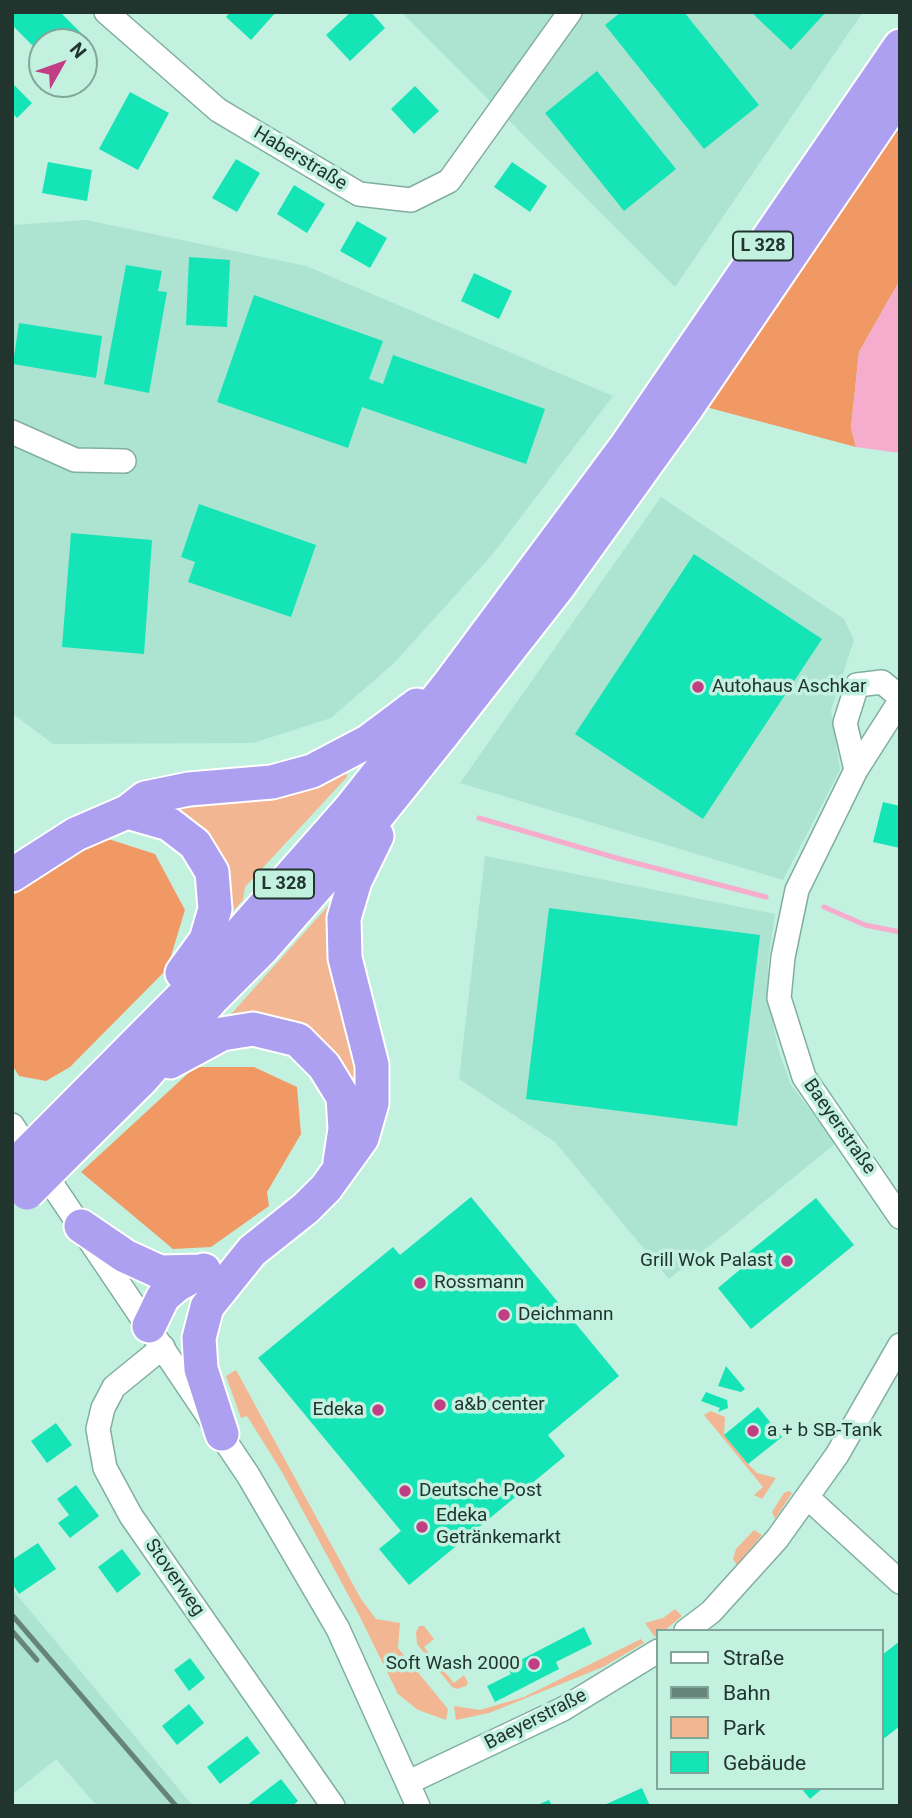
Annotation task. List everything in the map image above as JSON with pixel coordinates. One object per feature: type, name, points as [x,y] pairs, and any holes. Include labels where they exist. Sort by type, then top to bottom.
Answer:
[{"type":"highway","name":"L 328","points":[[17,1189],[54,1147],[109,1074],[199,980],[349,810],[449,684],[626,446],[900,46]]},
{"type":"highway","name":"L 328","points":[[54,1147],[141,1080],[362,835],[558,587],[688,406],[900,94]]},
{"type":"highway","points":[[12,875],[76,834],[127,811],[145,798],[189,789],[272,782],[313,771],[369,741],[449,684]]},
{"type":"highway","points":[[156,1336],[207,1286],[306,1208],[339,1171],[362,1138],[372,1102],[372,1065],[345,958],[344,918],[369,849],[443,734]]},
{"type":"highway","points":[[109,1074],[206,940],[215,909],[212,872],[195,844],[169,824],[127,811]]},
{"type":"highway","points":[[141,1080],[198,1045],[222,1034],[253,1029],[298,1040],[324,1066],[343,1097],[345,1129],[339,1171]]},
{"type":"highway","points":[[81,1226],[125,1256],[160,1272],[207,1286]]},
{"type":"highway","points":[[207,1286],[199,1338],[201,1369],[222,1434]]},
{"type":"street","name":"Haberstraße","points":[[106,12],[218,110],[359,194],[411,200],[449,181],[570,12]]},
{"type":"street","points":[[12,432],[75,460],[124,461]]},
{"type":"street","name":"Baeyerstraße","points":[[856,770],[845,723],[857,685],[882,682],[900,699],[856,770],[797,890],[783,957],[779,998],[804,1077],[897,1208]]},
{"type":"street","points":[[12,1125],[222,1434],[338,1629],[418,1806]]},
{"type":"street","name":"Stoverweg","points":[[156,1336],[114,1387],[103,1408],[98,1429],[105,1468],[131,1516],[333,1806]]},
{"type":"street","points":[[688,1629],[710,1612],[777,1539],[836,1455],[900,1345]]},
{"type":"street","points":[[807,1497],[900,1582]]},
{"type":"street","name":"Baeyerstraße","points":[[409,1782],[563,1709],[656,1652]]},
{"type":"shaded area","points":[[401,12],[863,12],[675,287]]},
{"type":"shaded area","points":[[900,122],[900,280],[859,352],[851,428],[856,447],[706,407]]},
{"type":"shaded area","points":[[86,220],[306,266],[613,396],[492,555],[393,664],[331,718],[253,743],[53,744],[12,713],[12,225]]},
{"type":"shaded area","points":[[900,280],[900,453],[856,447],[851,428],[859,352]]},
{"type":"shaded area","points":[[661,497],[844,619],[854,640],[831,710],[840,770],[783,880],[460,783]]},
{"type":"shaded area","points":[[99,836],[155,854],[185,910],[167,969],[70,1067],[46,1081],[19,1076],[12,1065],[12,896]]},
{"type":"shaded area","points":[[485,856],[775,914],[768,963],[769,1001],[778,1049],[791,1085],[836,1143],[669,1279],[555,1142],[459,1079]]},
{"type":"shaded area","points":[[195,1067],[254,1067],[297,1087],[301,1134],[267,1192],[269,1206],[211,1247],[173,1249],[81,1172]]},
{"type":"shaded area","points":[[12,1589],[193,1806],[97,1806],[56,1759],[12,1795]]},
{"type":"green space","points":[[346,767],[347,777],[245,887],[243,900],[228,917],[164,812],[187,800]]},
{"type":"green space","points":[[337,896],[358,1041],[361,1122],[334,1061],[223,1023]]},
{"type":"green space","points":[[236,1370],[361,1599],[376,1619],[400,1623],[398,1648],[448,1709],[446,1720],[418,1710],[398,1694],[282,1472],[247,1416],[241,1418],[226,1376]]},
{"type":"green space","points":[[711,1411],[725,1417],[724,1434],[749,1465],[757,1473],[776,1478],[762,1499],[754,1495],[763,1487],[704,1415]]},
{"type":"green space","points":[[784,1493],[792,1493],[775,1519],[772,1512]]},
{"type":"green space","points":[[754,1530],[762,1535],[737,1565],[733,1559],[736,1549]]},
{"type":"green space","points":[[675,1609],[682,1616],[666,1629],[656,1629],[655,1637],[645,1623],[663,1618]]},
{"type":"green space","points":[[419,1626],[424,1626],[434,1639],[424,1647],[454,1683],[464,1675],[468,1683],[466,1686],[457,1689],[452,1687],[417,1644],[416,1632]]},
{"type":"green space","points":[[641,1639],[644,1643],[603,1667],[489,1713],[456,1720],[454,1706],[480,1710],[524,1697]]},
{"type":"building","points":[[12,12],[60,12],[76,28],[28,28],[28,41],[12,25]]},
{"type":"building","points":[[230,12],[276,12],[251,40],[226,17]]},
{"type":"building","points":[[351,12],[371,12],[385,28],[350,61],[326,35]]},
{"type":"building","points":[[621,12],[684,12],[759,105],[704,149],[605,25]]},
{"type":"building","points":[[751,12],[826,12],[791,50]]},
{"type":"building","points":[[597,71],[676,169],[624,211],[545,113]]},
{"type":"building","points":[[12,83],[32,103],[17,118],[12,113]]},
{"type":"building","points":[[415,86],[439,111],[414,134],[391,109]]},
{"type":"building","points":[[130,92],[169,113],[138,170],[99,149]]},
{"type":"building","points":[[236,159],[260,173],[237,212],[212,198]]},
{"type":"building","points":[[48,162],[92,170],[87,201],[42,193]]},
{"type":"building","points":[[512,162],[547,186],[530,212],[494,187]]},
{"type":"building","points":[[294,185],[325,204],[307,233],[277,214]]},
{"type":"building","points":[[357,221],[387,238],[370,268],[340,251]]},
{"type":"building","points":[[189,257],[230,260],[227,327],[186,325]]},
{"type":"building","points":[[126,265],[162,271],[158,291],[167,292],[149,393],[104,384]]},
{"type":"building","points":[[474,273],[512,291],[499,319],[461,301]]},
{"type":"building","points":[[254,295],[383,341],[369,379],[383,384],[393,355],[545,409],[526,464],[362,407],[348,448],[217,402]]},
{"type":"building","points":[[19,323],[102,336],[96,378],[13,364]]},
{"type":"building","points":[[199,504],[316,545],[291,617],[188,582],[195,562],[181,557]]},
{"type":"building","points":[[71,533],[152,540],[144,654],[62,647]]},
{"type":"building","name":"Autohaus Aschkar","points":[[694,554],[822,639],[703,819],[575,734]]},
{"type":"building","points":[[883,802],[900,806],[900,848],[873,842]]},
{"type":"building","points":[[549,908],[760,935],[737,1126],[526,1099]]},
{"type":"building","name":"a&b center","points":[[471,1197],[619,1376],[548,1435],[565,1456],[409,1585],[379,1549],[401,1531],[258,1358],[393,1247],[400,1255]]},
{"type":"building","points":[[816,1198],[854,1245],[751,1329],[718,1288],[749,1262],[744,1256]]},
{"type":"building","points":[[726,1366],[745,1389],[741,1392],[718,1386]]},
{"type":"building","points":[[706,1392],[727,1400],[728,1408],[718,1412],[720,1408],[701,1401]]},
{"type":"building","points":[[758,1407],[782,1437],[748,1464],[724,1435]]},
{"type":"building","points":[[56,1423],[72,1445],[47,1463],[31,1441]]},
{"type":"building","points":[[76,1485],[99,1516],[70,1538],[58,1523],[69,1515],[57,1499]]},
{"type":"building","points":[[38,1543],[56,1569],[19,1594],[12,1583],[12,1560]]},
{"type":"building","points":[[122,1549],[141,1574],[117,1593],[98,1567]]},
{"type":"building","name":"Soft Wash 2000","points":[[584,1627],[592,1644],[556,1662],[559,1669],[495,1702],[487,1686],[511,1674],[507,1667]]},
{"type":"building","points":[[900,1641],[900,1726],[884,1738],[884,1653]]},
{"type":"building","points":[[190,1658],[205,1678],[189,1691],[174,1670]]},
{"type":"building","points":[[189,1704],[204,1723],[177,1745],[162,1726]]},
{"type":"building","points":[[247,1736],[260,1753],[220,1784],[207,1767]]},
{"type":"building","points":[[281,1779],[298,1801],[292,1806],[246,1806]]},
{"type":"building","points":[[642,1788],[650,1806],[602,1806]]},
{"type":"building","points":[[803,1790],[821,1790],[810,1799]]},
{"type":"building","points":[[549,1800],[552,1806],[535,1806]]},
{"type":"waterway","points":[[479,818],[620,859],[766,897]]},
{"type":"waterway","points":[[824,907],[865,925],[900,932]]},
{"type":"railway","points":[[12,1615],[176,1806]]},
{"type":"railway","points":[[12,1631],[37,1660]]},
{"type":"place","name":"Autohaus Aschkar","points":[[698,687]]},
{"type":"place","name":"Grill Wok Palast","points":[[787,1261]]},
{"type":"place","name":"Rossmann","points":[[420,1283]]},
{"type":"place","name":"Deichmann","points":[[504,1315]]},
{"type":"place","name":"a&b center","points":[[440,1405]]},
{"type":"place","name":"Edeka","points":[[378,1410]]},
{"type":"place","name":"a + b SB-Tank","points":[[753,1431]]},
{"type":"place","name":"Deutsche Post","points":[[405,1491]]},
{"type":"place","name":"Edeka Getränkemarkt","points":[[422,1527]]},
{"type":"place","name":"Soft Wash 2000","points":[[534,1664]]}]
